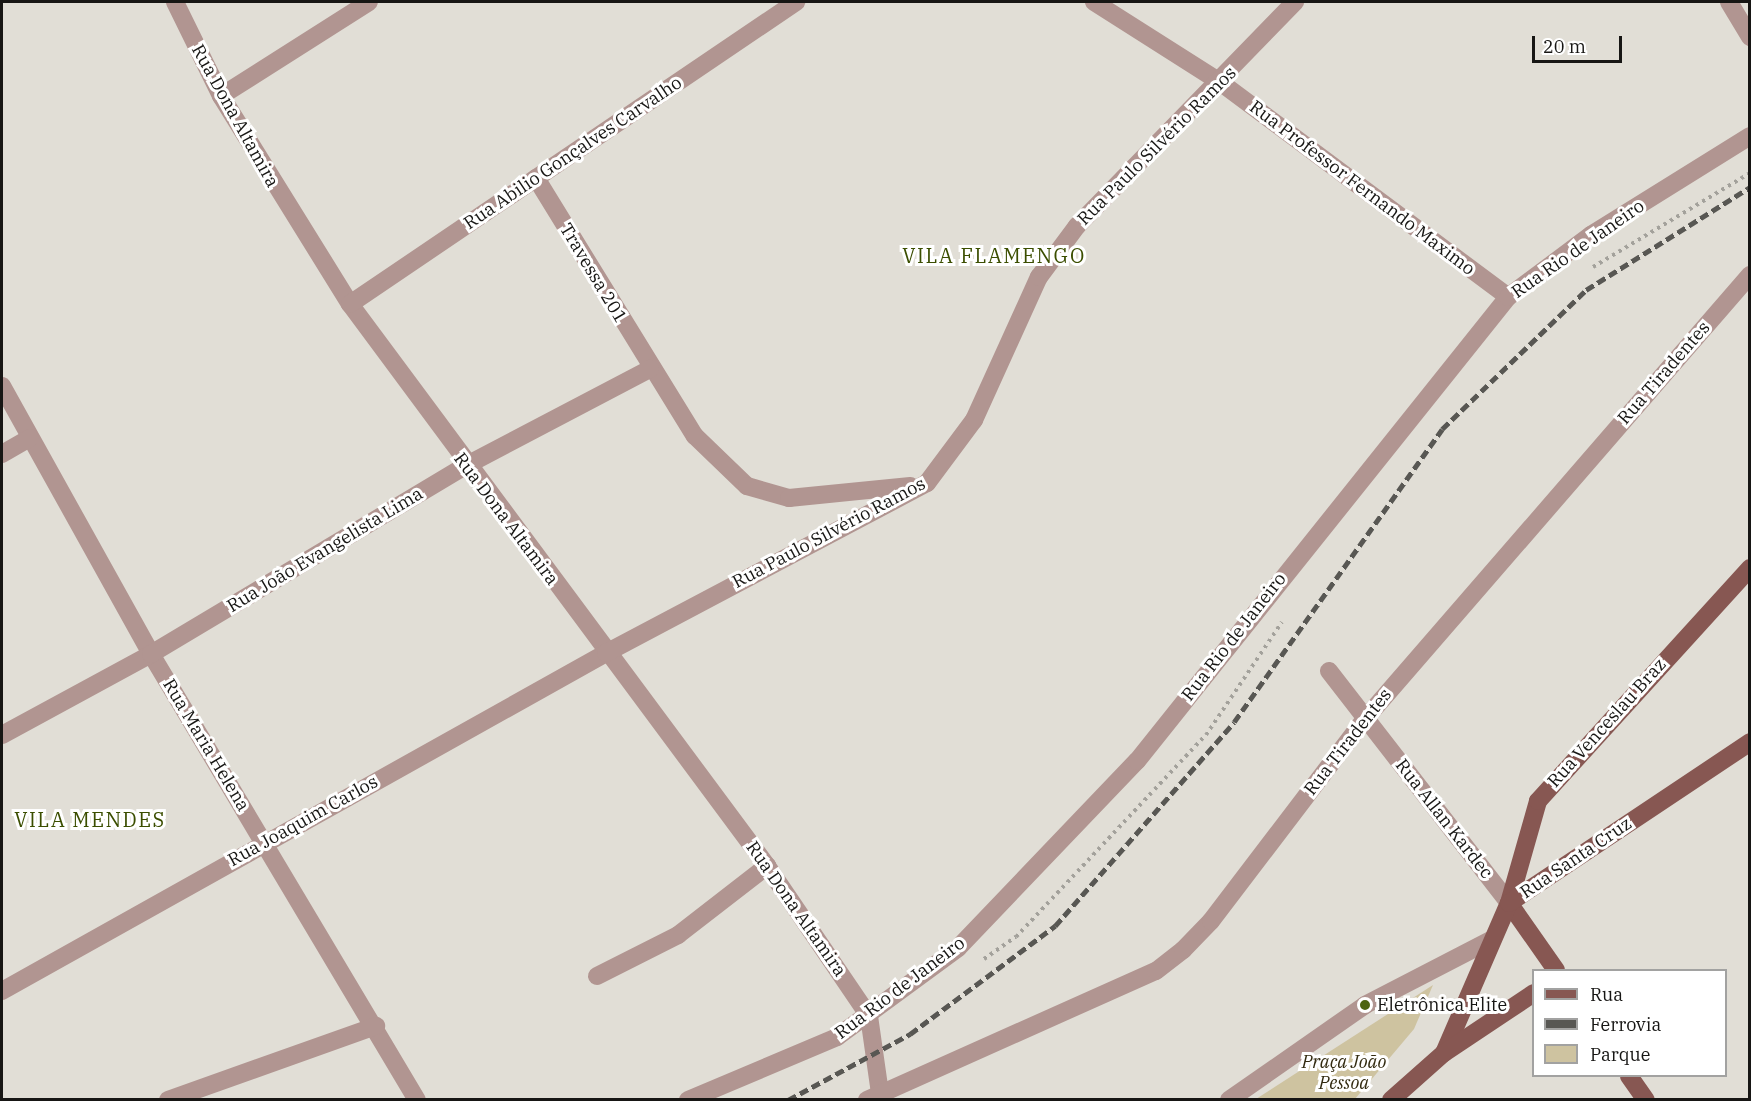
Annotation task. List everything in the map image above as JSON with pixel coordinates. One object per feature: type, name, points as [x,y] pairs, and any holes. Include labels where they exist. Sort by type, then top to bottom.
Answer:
[{"type":"main road","name":"Rua Venceslau Braz","points":[[1509,903],[1538,801],[1749,568]]},
{"type":"main road","name":"Rua Santa Cruz","points":[[1444,1053],[1491,940],[1509,903],[1749,742]]},
{"type":"main road","name":"Rua Allan Kardec","points":[[1509,903],[1555,969]]},
{"type":"main road","points":[[1392,1100],[1444,1053],[1532,994]]},
{"type":"main road","points":[[1630,1077],[1646,1100]]},
{"type":"street","name":"Rua Dona Altamira","points":[[175,2],[221,96],[350,304],[465,465],[767,866],[869,1016]]},
{"type":"street","points":[[221,96],[369,2]]},
{"type":"street","name":"Rua Abilio Gonçalves Carvalho","points":[[350,304],[796,2]]},
{"type":"street","name":"Rua Professor Fernando Maximo","points":[[1094,2],[1220,82],[1508,297]]},
{"type":"street","name":"Rua Paulo Silvério Ramos","points":[[606,653],[927,483],[974,420],[1038,277],[1077,226],[1220,82],[1295,2]]},
{"type":"street","points":[[1729,2],[1749,37]]},
{"type":"street","name":"Rua Rio de Janeiro","points":[[688,1100],[837,1037],[869,1016],[958,948],[1137,760],[1508,297],[1591,235],[1749,136]]},
{"type":"street","name":"Travessa 201","points":[[536,177],[650,369],[695,436],[747,486],[768,495],[927,483]]},
{"type":"street","name":"Rua Tiradentes","points":[[876,1098],[1156,971],[1211,921],[1365,719],[1749,275]]},
{"type":"street","name":"Rua João Evangelista Lima","points":[[2,735],[151,654],[465,465],[650,369]]},
{"type":"street","name":"Rua Maria Helena","points":[[2,387],[151,654],[376,1026],[417,1100]]},
{"type":"street","points":[[2,454],[30,438]]},
{"type":"street","name":"Rua Joaquim Carlos","points":[[2,991],[264,842],[606,653]]},
{"type":"street","name":"Rua Allan Kardec","points":[[1329,671],[1509,903]]},
{"type":"street","points":[[597,976],[678,935],[767,866]]},
{"type":"street","points":[[1229,1100],[1365,1005],[1491,940]]},
{"type":"street","points":[[869,1016],[876,1098]]},
{"type":"street","points":[[168,1100],[376,1026]]},
{"type":"green space","name":"Praça João Pessoa","points":[[1433,985],[1414,1029],[1355,1099],[1256,1099]]},
{"type":"railway","points":[[788,1100],[910,1034],[1055,926],[1234,722],[1442,429],[1586,290],[1750,187]]},
{"type":"place","name":"Eletrônica Elite","points":[[1365,1005]]},
{"type":"district","name":"VILA FLAMENGO","points":[[994,255]]},
{"type":"district","name":"VILA MENDES","points":[[90,819]]}]
